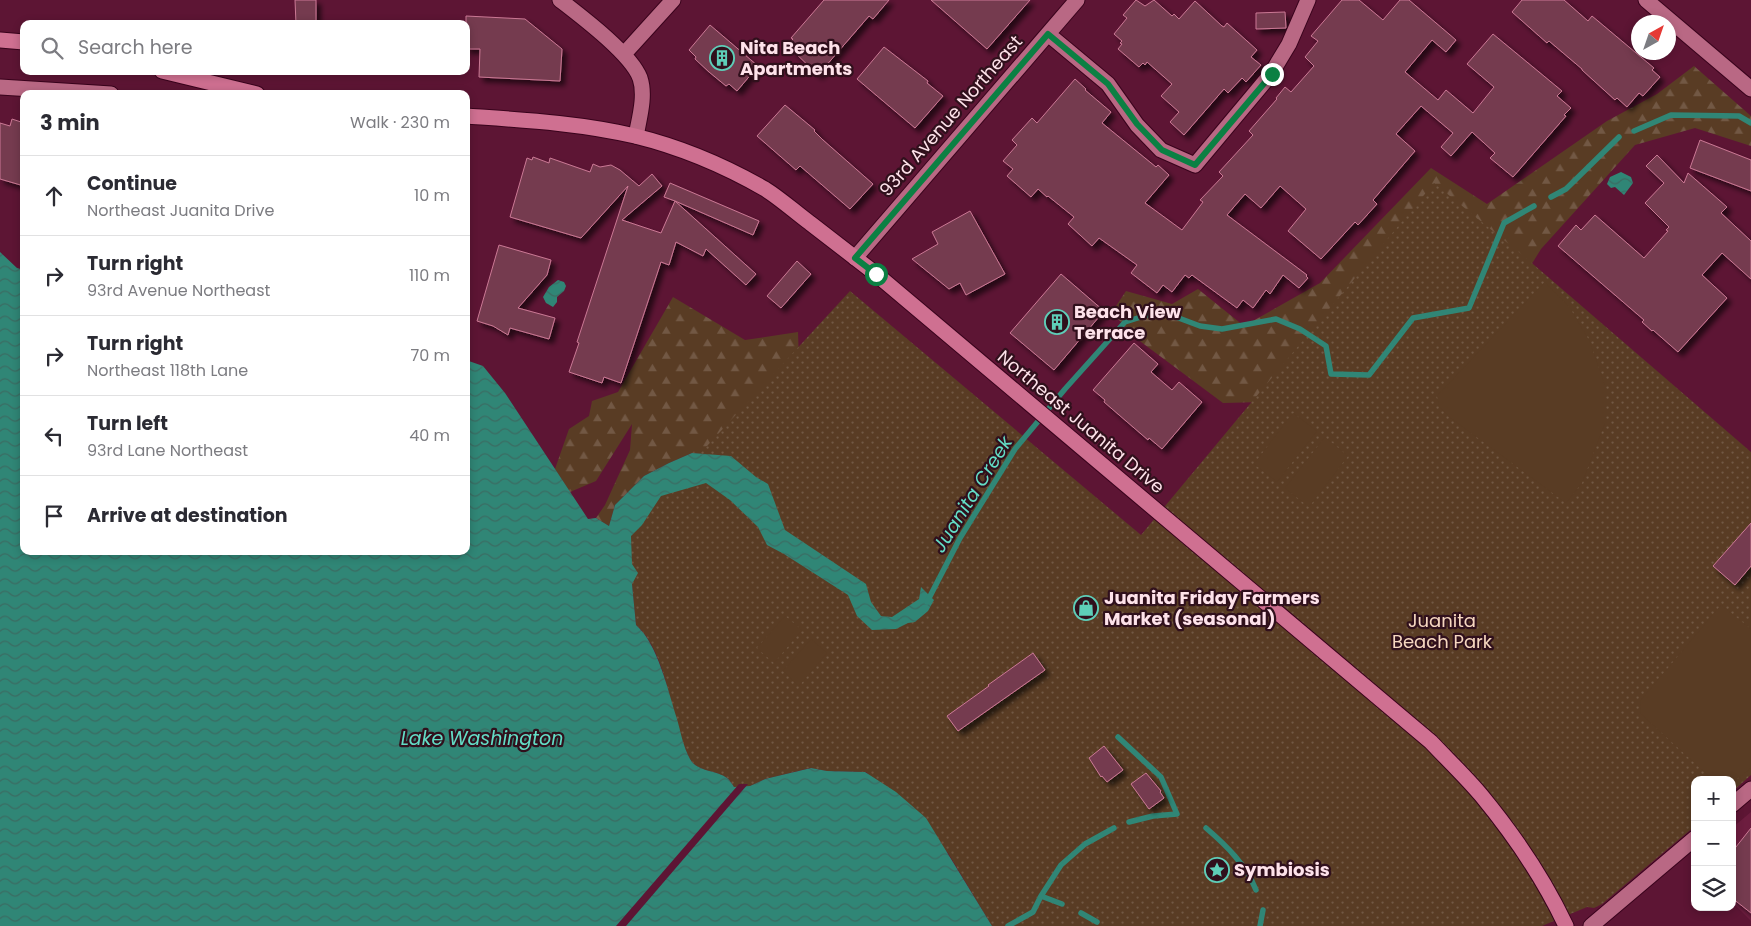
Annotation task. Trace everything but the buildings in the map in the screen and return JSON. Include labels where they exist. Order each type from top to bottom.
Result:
[{"type":"main road","points":[[0,40],[20,42]]},
{"type":"main road","points":[[179,75],[240,90]]},
{"type":"main road","name":"Northeast Juanita Drive","points":[[470,116],[584,127],[636,136],[677,148],[741,176],[782,202],[855,258],[1031,404],[1431,742],[1480,794],[1514,837],[1537,872],[1566,926]]},
{"type":"street","points":[[560,0],[624,54],[640,79],[641,110],[636,136]]},
{"type":"street","points":[[624,54],[673,0]]},
{"type":"street","name":"93rd Avenue Northeast","points":[[855,258],[1077,0]]},
{"type":"street","points":[[1048,34],[1108,84],[1137,124],[1162,150],[1195,165],[1272,74],[1308,0]]},
{"type":"street","points":[[1646,0],[1751,89]]},
{"type":"street","points":[[0,87],[48,90]]},
{"type":"street","points":[[1736,802],[1751,789]]},
{"type":"street","points":[[1591,926],[1691,841]]},
{"type":"shaded area","points":[[1751,812],[1751,921],[1736,906],[1736,825]]},
{"type":"green space","points":[[1694,66],[1751,116],[1751,146],[1695,128],[1635,145],[1541,249],[1491,330],[1386,399],[1223,403],[1133,336],[1112,312],[1126,291],[1172,304],[1198,289],[1244,326],[1320,283],[1431,168],[1487,204],[1607,121],[1657,94]]},
{"type":"green space","name":"Juanita Beach Park","points":[[1434,183],[1526,258],[1751,452],[1751,775],[1736,788],[1736,776],[1691,776],[1691,829],[1602,904],[1594,908],[1587,907],[1542,926],[992,926],[948,853],[866,772],[827,771],[810,768],[765,779],[750,786],[734,787],[723,775],[702,769],[693,763],[678,727],[668,689],[655,652],[647,637],[636,625],[632,584],[624,536],[850,291],[1141,535]]},
{"type":"green space","points":[[1545,282],[1570,308],[1589,340],[1605,385],[1605,423],[1582,483],[1566,503],[1448,416],[1439,406],[1437,396]]},
{"type":"green space","points":[[673,297],[745,340],[798,332],[799,362],[952,379],[1043,454],[642,525],[660,496],[681,489],[716,456],[692,453],[644,476],[615,505],[609,526],[596,518],[605,505],[630,450],[632,424],[596,481],[570,492],[555,469],[569,429],[589,416],[592,401],[618,392]]},
{"type":"green space","points":[[1293,413],[1317,431],[1277,482],[1254,464]]},
{"type":"green space","points":[[1325,437],[1348,456],[1309,507],[1285,488]]},
{"type":"green space","points":[[1721,605],[1751,629],[1751,768],[1736,780],[1736,776],[1709,776],[1640,713],[1641,700]]},
{"type":"green space","points":[[785,616],[802,630],[774,663],[757,648]]},
{"type":"green space","points":[[811,639],[827,653],[799,686],[783,671]]},
{"type":"water","points":[[1621,172],[1631,177],[1633,183],[1624,195],[1615,187],[1611,188],[1607,184],[1610,177]]},
{"type":"water","name":"Lake Washington","points":[[0,252],[20,269],[20,555],[470,555],[470,361],[483,366],[505,393],[588,519],[596,518],[609,526],[615,505],[644,476],[669,463],[692,453],[731,456],[756,477],[768,484],[785,530],[866,584],[871,602],[881,616],[892,617],[919,599],[921,587],[934,600],[928,611],[915,622],[896,629],[872,630],[857,616],[848,595],[767,545],[758,527],[730,500],[706,483],[661,496],[642,525],[631,536],[632,564],[638,573],[632,584],[636,625],[644,633],[656,656],[690,759],[702,769],[723,775],[734,787],[750,786],[765,779],[811,768],[827,771],[865,772],[896,792],[926,818],[992,926],[0,926]]},
{"type":"water","points":[[558,280],[564,282],[566,286],[564,291],[557,297],[557,302],[553,307],[546,303],[543,297],[549,287]]},
{"type":"pier","points":[[739,784],[748,784],[626,926],[616,926]]},
{"type":"waterway","name":"Juanita Creek","points":[[1634,131],[1671,115],[1739,116],[1751,123]]},
{"type":"waterway","name":"Juanita Creek","points":[[1551,197],[1566,189],[1619,137]]},
{"type":"waterway","name":"Juanita Creek","points":[[927,602],[960,538],[1015,449],[1125,322],[1160,311],[1200,326],[1222,329],[1276,319],[1300,329],[1326,346],[1331,374],[1369,375],[1413,318],[1469,308],[1504,223],[1534,206]]},
{"type":"waterway","points":[[1118,737],[1161,777],[1177,814],[1153,816],[1129,822]]},
{"type":"waterway","points":[[1008,926],[1033,912],[1061,865],[1085,844],[1114,828]]},
{"type":"waterway","points":[[1206,828],[1235,856],[1247,872],[1256,890]]},
{"type":"waterway","points":[[1041,896],[1062,904]]},
{"type":"waterway","points":[[1260,926],[1263,910]]},
{"type":"waterway","points":[[1081,913],[1097,922]]},
{"type":"place","name":"Nita Beach Apartments","points":[[722,58]]},
{"type":"place","name":"Beach View Terrace","points":[[1057,322]]},
{"type":"place","name":"Juanita Friday Farmers Market (seasonal)","points":[[1086,608]]},
{"type":"place","name":"Symbiosis","points":[[1217,870]]},
{"type":"route","points":[[876,274],[855,258],[1048,34],[1108,84],[1137,124],[1162,150],[1195,165],[1272,74]]}]
